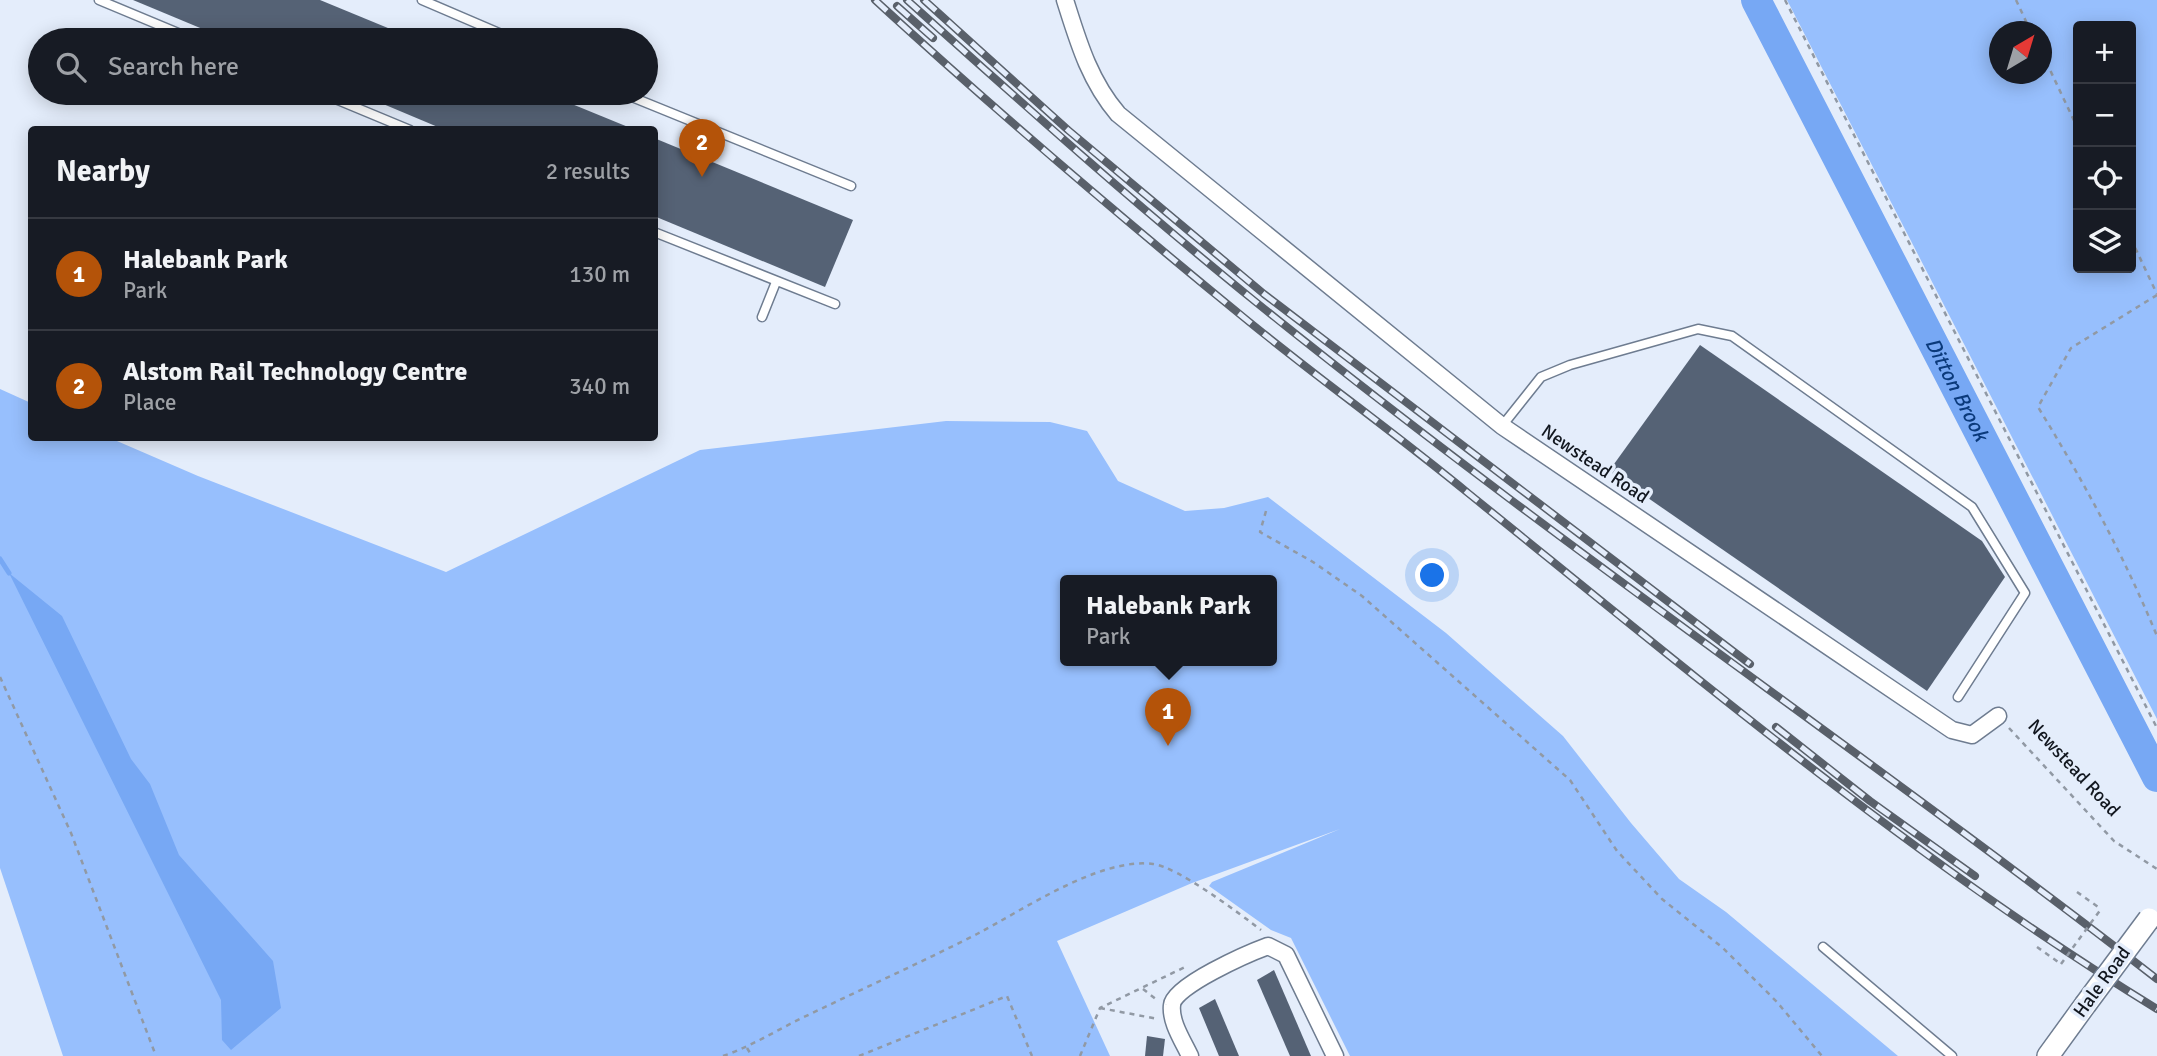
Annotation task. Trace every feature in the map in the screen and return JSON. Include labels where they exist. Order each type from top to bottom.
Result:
[{"type":"street","name":"Newstead Road","points":[[1065,0],[1086,65],[1099,89],[1118,114],[1502,426],[1952,730],[1972,734],[1998,716]]},
{"type":"street","name":"Hale Road","points":[[2048,1056],[2153,914]]},
{"type":"street","points":[[1190,1056],[1172,1017],[1172,1001],[1182,988],[1268,946],[1286,955],[1335,1056]]},
{"type":"lane","points":[[99,0],[166,28]]},
{"type":"lane","points":[[422,0],[487,28]]},
{"type":"lane","points":[[350,105],[400,126]]},
{"type":"lane","points":[[652,105],[851,186]]},
{"type":"lane","points":[[658,234],[835,304]]},
{"type":"lane","points":[[762,317],[776,282]]},
{"type":"lane","points":[[1502,426],[1541,377],[1570,365],[1698,328],[1732,336],[1972,507],[2025,593],[1958,697]]},
{"type":"lane","points":[[1823,947],[1952,1056]]},
{"type":"path","points":[[1785,0],[2157,728]]},
{"type":"path","points":[[2016,0],[2026,21]]},
{"type":"path","points":[[2052,74],[2073,118]]},
{"type":"path","points":[[2136,250],[2157,294],[2071,348],[2038,407],[2090,491],[2131,573],[2157,636]]},
{"type":"path","points":[[1266,511],[1260,532],[1313,562],[1362,596],[1570,780],[1618,851],[1662,899],[1723,948],[1777,1002],[1822,1056]]},
{"type":"path","points":[[0,677],[71,833],[156,1056]]},
{"type":"path","name":"Newstead Road","points":[[1998,716],[2095,823],[2119,845],[2157,869]]},
{"type":"path","points":[[723,1056],[747,1048],[778,1029],[946,949],[1087,877],[1122,865],[1153,864],[1174,871],[1262,932],[1253,934]]},
{"type":"path","points":[[2037,947],[2061,964],[2101,909],[2077,892]]},
{"type":"path","points":[[1080,1056],[1085,1037],[1100,1008],[1187,966]]},
{"type":"path","points":[[1143,989],[1160,1003]]},
{"type":"path","points":[[859,1056],[1007,996],[1032,1056]]},
{"type":"path","points":[[1100,1008],[1165,1020],[1172,1017]]},
{"type":"path","points":[[747,1048],[752,1056]]},
{"type":"shaded area","points":[[1787,0],[2157,0],[2157,719]]},
{"type":"shaded area","points":[[0,389],[28,402],[28,441],[117,441],[198,476],[446,572],[700,450],[946,421],[1050,422],[1087,431],[1118,481],[1185,511],[1224,508],[1268,497],[1446,633],[1563,736],[1679,879],[1726,912],[1898,1056],[1350,1056],[1291,938],[1271,930],[1209,886],[1212,882],[1340,829],[1192,883],[1057,941],[1110,1056],[63,1056],[0,868]]},
{"type":"shaded area","points":[[9,573],[62,616],[131,759],[150,784],[179,855],[273,961],[281,1008],[231,1050],[222,1040],[221,1000]]},
{"type":"building","points":[[133,0],[320,0],[388,28],[200,28]]},
{"type":"building","points":[[386,105],[574,105],[626,126],[435,126]]},
{"type":"building","points":[[658,140],[853,220],[825,287],[658,218]]},
{"type":"building","points":[[1700,345],[1982,541],[2005,577],[1927,691],[1609,471]]},
{"type":"building","points":[[1274,970],[1311,1056],[1290,1056],[1257,980]]},
{"type":"building","points":[[1215,999],[1239,1056],[1219,1056],[1199,1008]]},
{"type":"building","points":[[1147,1036],[1165,1039],[1163,1056],[1145,1056]]},
{"type":"waterway","name":"Ditton Brook","points":[[1756,0],[2157,777]]},
{"type":"waterway","points":[[0,559],[9,573]]},
{"type":"railway","points":[[875,0],[1010,121],[1195,278],[1440,470],[1719,696],[1977,890],[2157,1009]]},
{"type":"railway","points":[[907,0],[1168,229],[1367,390],[2157,979]]},
{"type":"railway","points":[[924,0],[1068,130],[1264,294],[1750,664]]},
{"type":"railway","points":[[897,6],[933,38]]},
{"type":"railway","points":[[1776,727],[1870,801],[1975,876]]},
{"type":"place","name":"Alstom Rail Technology Centre","points":[[702,177]]},
{"type":"place","name":"Halebank Park","points":[[1168,746]]}]
